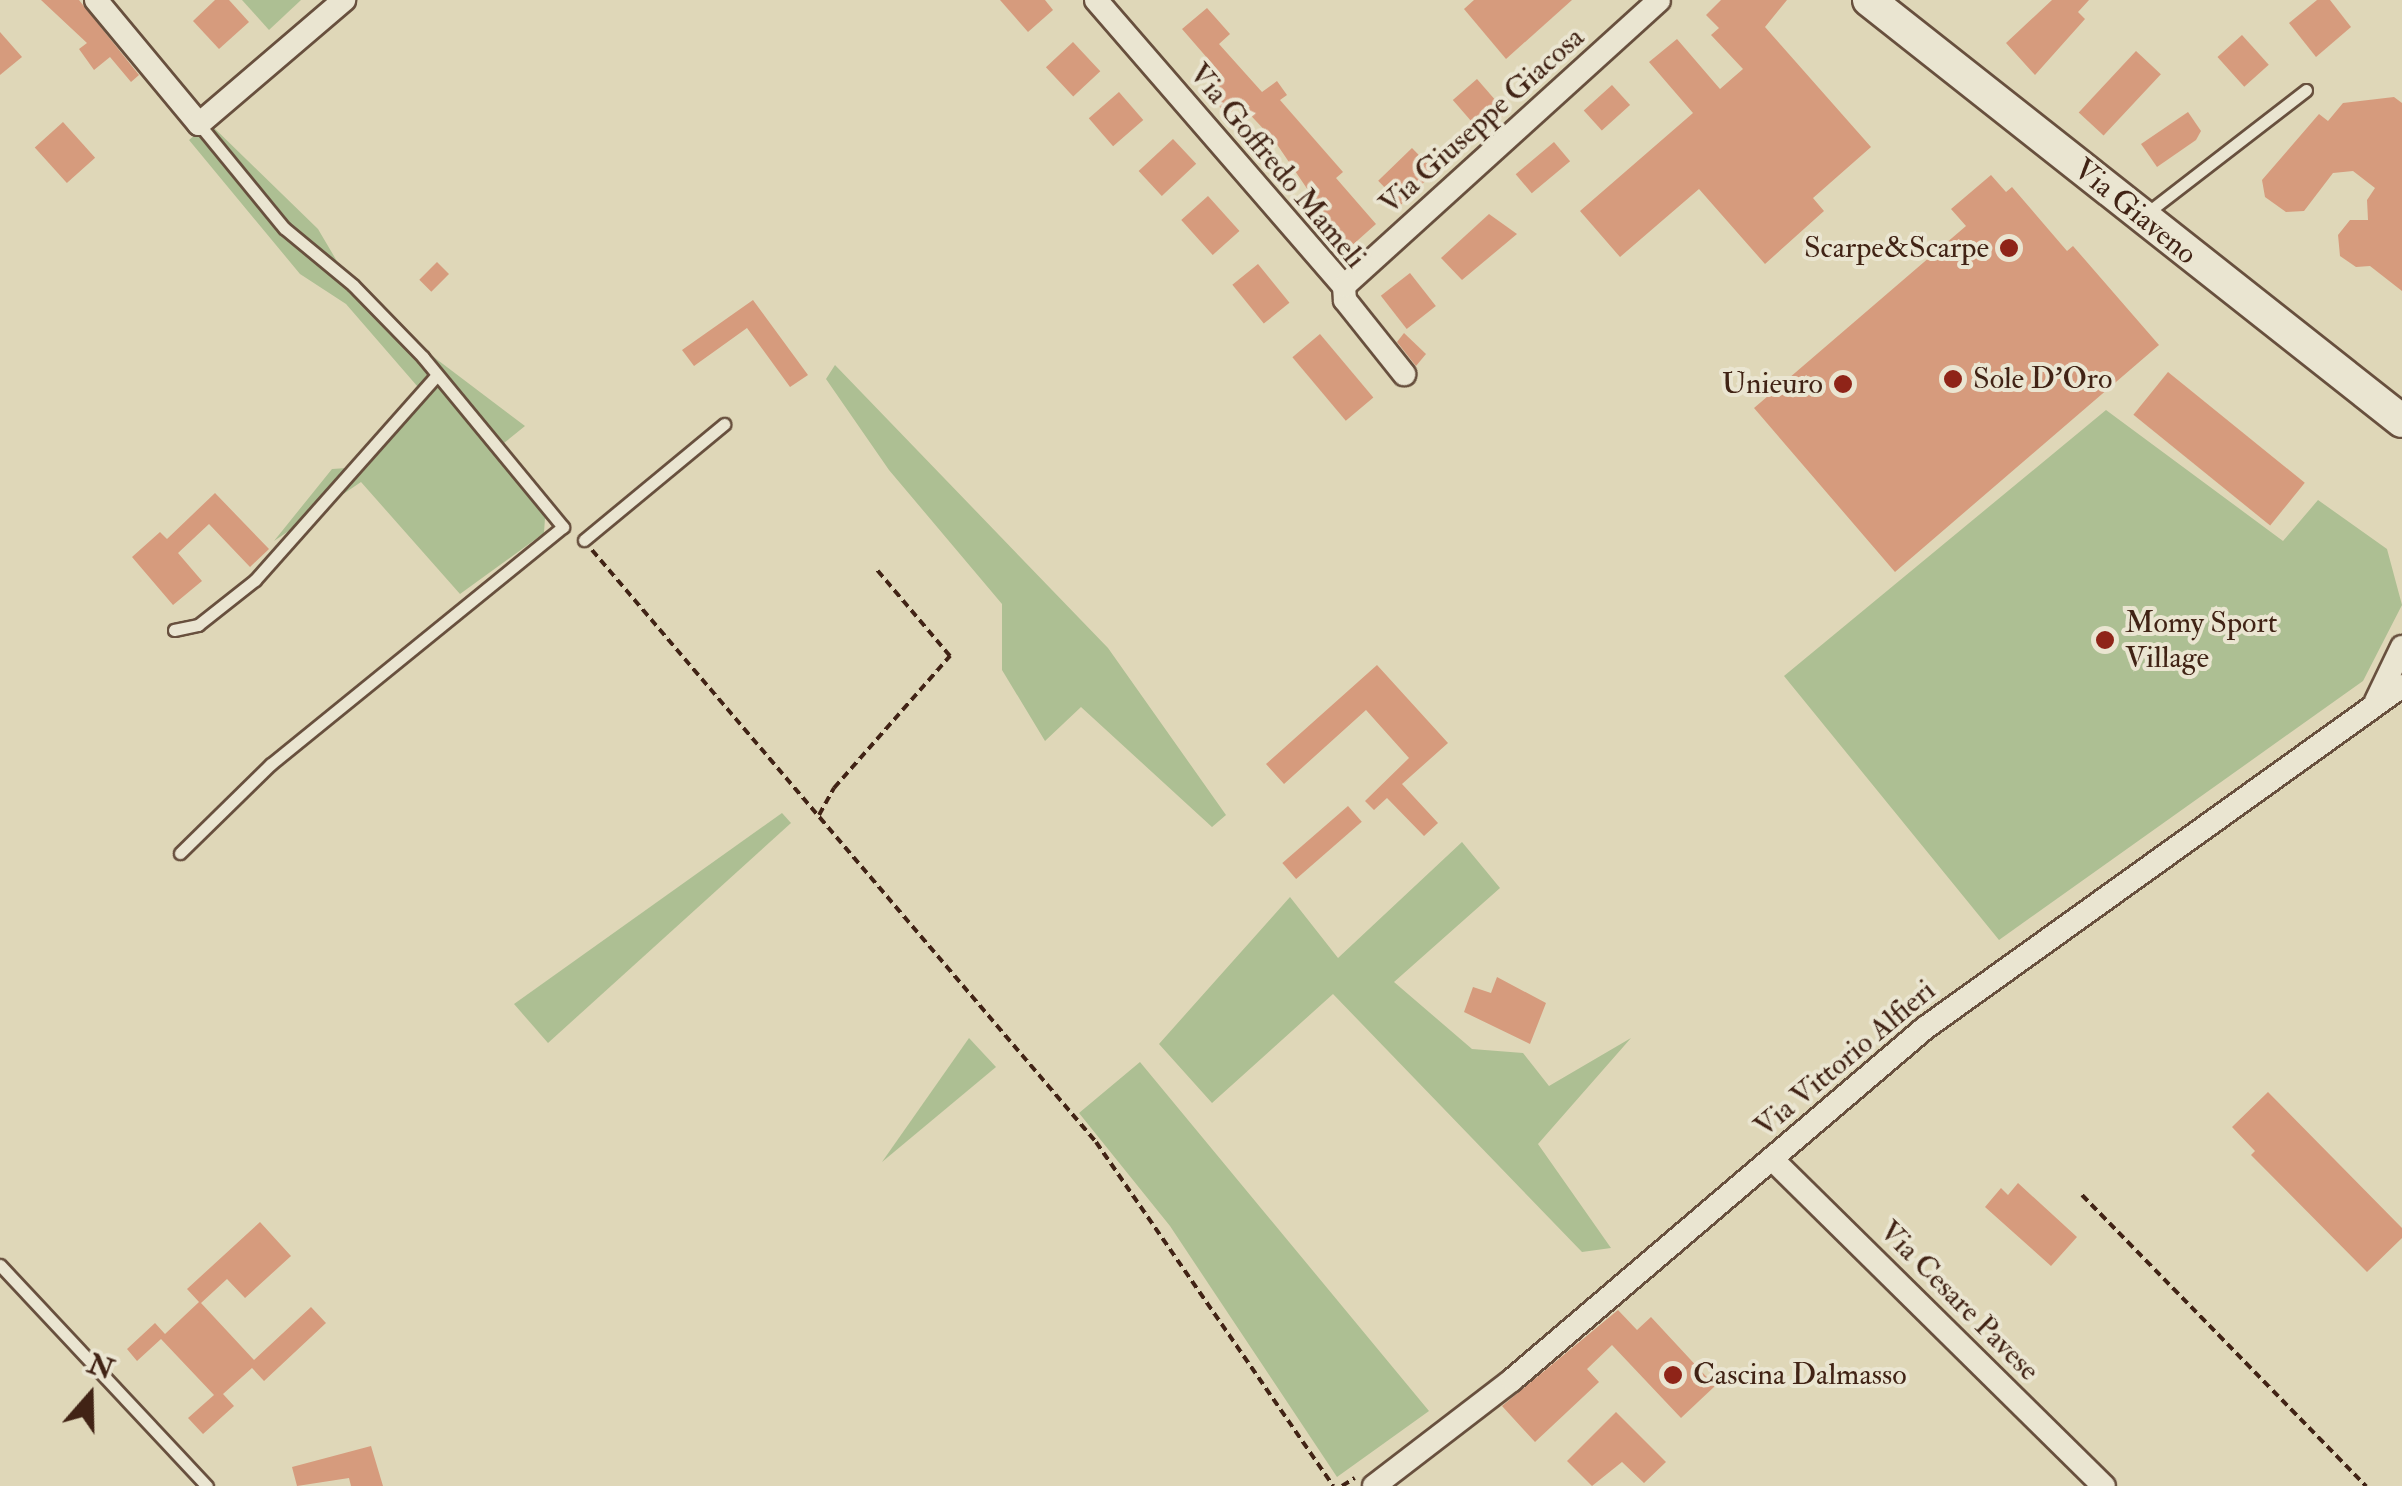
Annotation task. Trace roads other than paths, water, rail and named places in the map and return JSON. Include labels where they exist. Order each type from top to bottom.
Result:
[{"type":"main road","name":"Via Giaveno","points":[[1869,0],[2402,422]]},
{"type":"street","points":[[96,0],[199,124],[344,0]]},
{"type":"street","name":"Via Goffredo Mameli","points":[[1096,0],[1344,286],[1345,300],[1404,374]]},
{"type":"street","name":"Via Giuseppe Giacosa","points":[[1344,286],[1660,0]]},
{"type":"street","name":"Via Vittorio Alfieri","points":[[2374,704],[2402,647]]},
{"type":"street","name":"Via Vittorio Alfieri","points":[[1374,1486],[1471,1414],[1925,1028],[2402,686]]},
{"type":"street","name":"Via Cesare Pavese","points":[[1772,1158],[2104,1486]]},
{"type":"lane","points":[[2141,217],[2306,90]]},
{"type":"lane","points":[[180,853],[271,764],[563,528],[353,285],[284,228],[199,124]]},
{"type":"lane","points":[[174,630],[198,625],[255,580],[435,377]]},
{"type":"lane","points":[[584,540],[724,424]]},
{"type":"lane","points":[[0,1266],[208,1486]]},
{"type":"place","name":"Scarpe&Scarpe","points":[[2009,248]]},
{"type":"place","name":"Sole D'Oro","points":[[1953,379]]},
{"type":"place","name":"Unieuro","points":[[1843,384]]},
{"type":"place","name":"Momy Sport Village","points":[[2105,640]]},
{"type":"place","name":"Cascina Dalmasso","points":[[1673,1375]]}]
